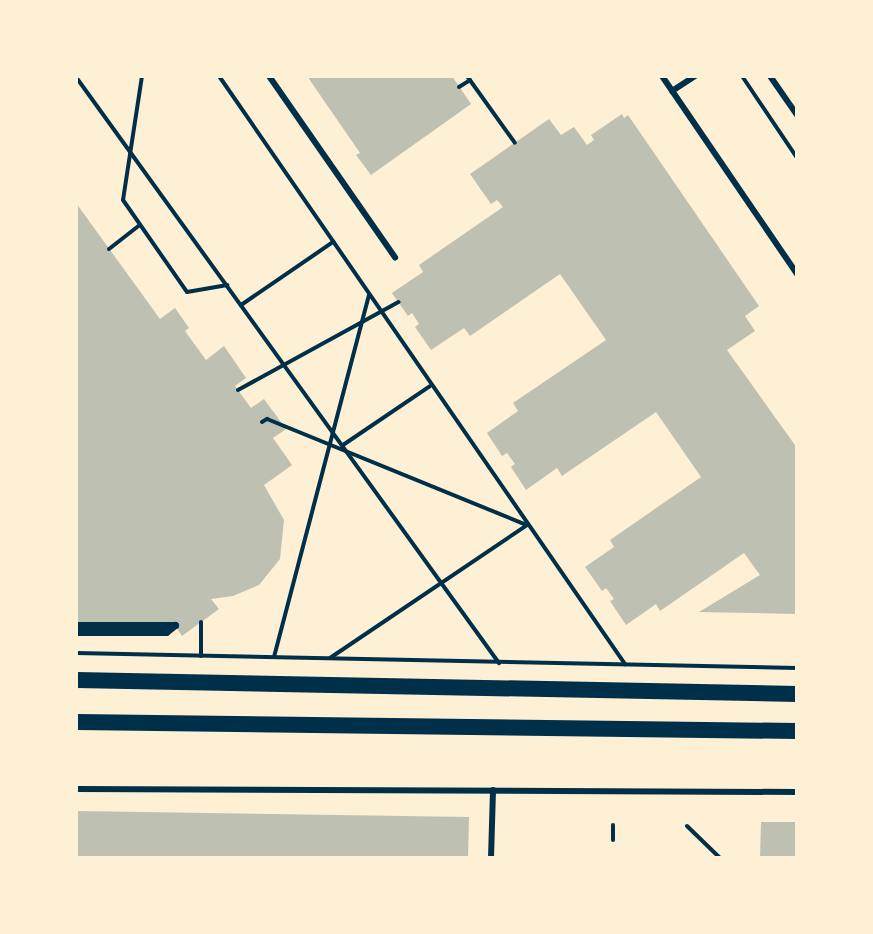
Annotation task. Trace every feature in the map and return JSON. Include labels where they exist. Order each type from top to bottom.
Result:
[{"type":"main road","points":[[76,680],[797,694]]},
{"type":"main road","points":[[76,722],[797,731]]},
{"type":"street","points":[[76,625],[175,625],[166,632],[76,632]]},
{"type":"lane","points":[[269,76],[395,257]]},
{"type":"lane","points":[[662,76],[797,274]]},
{"type":"lane","points":[[672,91],[695,76]]},
{"type":"lane","points":[[770,76],[797,115]]},
{"type":"lane","points":[[76,789],[797,792]]},
{"type":"lane","points":[[491,858],[493,790]]},
{"type":"path","points":[[142,76],[123,200],[187,292],[227,285]]},
{"type":"path","points":[[219,76],[625,664]]},
{"type":"path","points":[[742,76],[797,158]]},
{"type":"path","points":[[76,77],[499,663]]},
{"type":"path","points":[[459,87],[468,78],[515,143]]},
{"type":"path","points":[[109,249],[140,225]]},
{"type":"path","points":[[241,305],[333,242]]},
{"type":"path","points":[[274,657],[369,294]]},
{"type":"path","points":[[238,390],[399,302]]},
{"type":"path","points":[[343,445],[431,385]]},
{"type":"path","points":[[262,422],[267,419],[527,525]]},
{"type":"path","points":[[330,658],[527,525]]},
{"type":"path","points":[[201,622],[201,656]]},
{"type":"path","points":[[76,653],[797,668]]},
{"type":"path","points":[[613,825],[613,840]]},
{"type":"path","points":[[687,826],[720,858]]},
{"type":"building","points":[[307,76],[452,76],[471,104],[371,175],[356,155],[360,153]]},
{"type":"building","points":[[622,114],[624,118],[628,115],[759,306],[745,316],[755,331],[727,350],[797,448],[797,614],[699,612],[760,575],[744,553],[660,611],[656,604],[626,625],[610,601],[614,599],[606,588],[602,591],[585,567],[614,547],[610,540],[701,477],[656,412],[562,476],[557,468],[526,490],[511,467],[515,464],[507,453],[502,456],[487,433],[518,411],[513,403],[606,340],[560,274],[470,336],[464,328],[431,350],[415,327],[419,324],[412,313],[408,316],[392,293],[423,272],[419,265],[503,207],[497,200],[491,204],[470,174],[549,119],[561,135],[574,127],[587,145],[594,140],[591,135]]},
{"type":"building","points":[[76,203],[160,319],[175,308],[189,328],[185,331],[206,360],[224,346],[246,378],[235,386],[251,408],[264,399],[286,429],[273,438],[292,465],[264,485],[284,520],[280,559],[259,585],[233,596],[211,599],[219,609],[182,636],[175,625],[76,632]]},
{"type":"building","points":[[76,811],[469,817],[468,858],[76,858]]},
{"type":"building","points":[[761,822],[797,822],[797,858],[760,858]]}]
